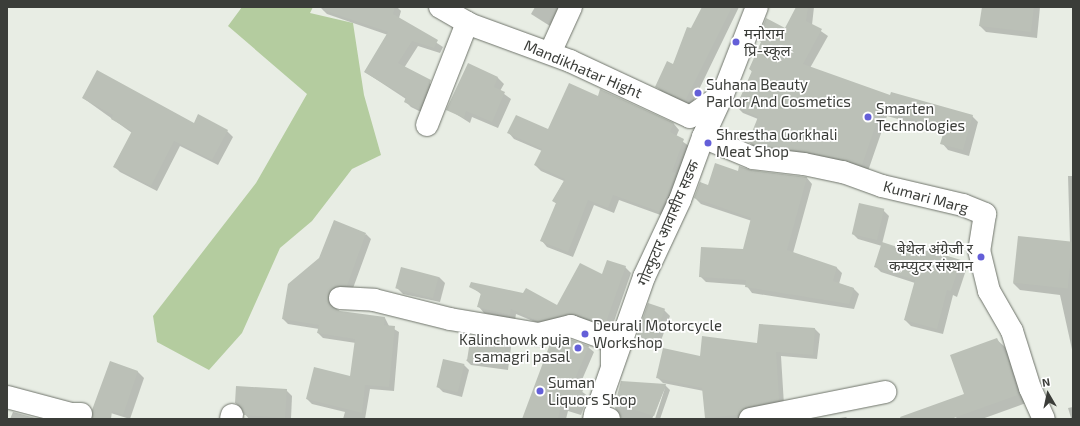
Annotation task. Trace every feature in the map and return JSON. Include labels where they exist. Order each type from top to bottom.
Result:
[{"type":"street","name":"Mandikhatar Hight","points":[[440,7],[467,23],[550,53],[690,117],[723,94]]},
{"type":"street","points":[[550,53],[571,7]]},
{"type":"street","name":"गोल्फुटार आवासीय सडक","points":[[600,417],[612,365],[644,277],[680,200],[703,137],[723,94],[757,7]]},
{"type":"street","points":[[427,125],[467,23]]},
{"type":"street","name":"Kumari Marg","points":[[703,137],[753,158],[804,164],[843,172],[882,186],[962,205],[985,214],[978,250],[989,291],[1012,331],[1030,388],[1044,419]]},
{"type":"street","points":[[340,298],[374,300],[450,319],[540,334],[567,325],[612,341],[612,365]]},
{"type":"street","points":[[750,419],[884,392]]},
{"type":"street","points":[[7,397],[70,414],[81,414]]},
{"type":"green space","points":[[242,7],[313,7],[310,13],[353,23],[364,95],[381,155],[352,169],[312,221],[280,248],[242,333],[209,370],[157,342],[153,316],[256,183],[307,94],[228,26]]},
{"type":"building","points":[[324,7],[395,7],[393,14],[438,40],[434,48],[412,41],[398,63],[431,80],[420,110],[404,102],[406,97],[364,72],[388,32],[323,10]]},
{"type":"building","points":[[702,7],[732,7],[685,101],[655,87],[667,61],[673,64],[687,27],[691,28]]},
{"type":"building","points":[[796,7],[808,7],[806,21],[822,29],[803,64],[890,95],[891,92],[973,115],[963,150],[940,144],[945,128],[881,110],[862,165],[807,152],[756,146],[748,142],[758,117],[736,107],[752,71],[749,69],[761,42],[758,40],[766,18],[785,28]]},
{"type":"building","points":[[982,7],[1034,7],[1031,32],[979,26]]},
{"type":"building","points":[[468,63],[498,77],[494,87],[505,92],[492,122],[466,111],[464,118],[446,110]]},
{"type":"building","points":[[97,70],[194,123],[198,114],[228,130],[212,160],[174,141],[151,186],[113,167],[132,131],[111,119],[113,115],[82,98]]},
{"type":"building","points":[[569,83],[598,96],[600,89],[674,123],[670,132],[684,139],[672,172],[676,173],[660,212],[613,195],[608,208],[588,200],[568,252],[540,241],[556,203],[552,201],[565,179],[534,165],[542,149],[507,133],[516,115],[548,129]]},
{"type":"building","points":[[715,163],[738,171],[739,166],[751,170],[807,177],[787,250],[837,267],[833,281],[854,288],[849,304],[745,287],[746,280],[699,277],[701,247],[743,249],[751,218],[694,198],[700,182],[708,185]]},
{"type":"building","points":[[859,203],[884,209],[877,240],[852,234]]},
{"type":"building","points":[[334,220],[366,233],[347,286],[335,287],[330,291],[329,304],[340,311],[385,317],[384,325],[395,326],[389,387],[365,385],[362,413],[306,399],[314,367],[350,376],[355,339],[317,333],[319,325],[282,319],[288,284],[319,258]]},
{"type":"building","points":[[1018,236],[1073,242],[1068,288],[1013,283]]},
{"type":"building","points":[[882,242],[919,254],[921,248],[961,260],[951,291],[947,290],[937,329],[904,320],[915,280],[874,267]]},
{"type":"building","points":[[607,260],[626,266],[605,325],[575,314],[538,321],[511,309],[510,315],[477,307],[481,293],[469,287],[471,282],[523,293],[526,288],[557,305],[580,263],[602,274]]},
{"type":"building","points":[[401,267],[439,277],[433,298],[395,288]]},
{"type":"building","points":[[648,303],[665,309],[654,341],[637,335]]},
{"type":"building","points":[[759,324],[815,328],[813,355],[776,352],[779,400],[748,407],[738,415],[705,418],[702,388],[656,378],[663,348],[700,356],[702,336],[757,343]]},
{"type":"building","points":[[471,335],[507,341],[502,366],[467,361]]},
{"type":"building","points":[[997,338],[1009,362],[1018,395],[951,419],[901,419],[900,417],[964,394],[950,355]]},
{"type":"building","points":[[570,339],[589,346],[572,386],[583,390],[576,410],[561,405],[558,419],[522,419],[550,344]]},
{"type":"building","points":[[443,359],[464,364],[458,392],[436,387]]},
{"type":"building","points":[[110,361],[138,371],[123,415],[112,411],[111,419],[92,419],[92,410]]},
{"type":"building","points":[[621,381],[666,384],[654,416],[615,404]]},
{"type":"building","points":[[236,386],[287,389],[285,418],[244,415],[241,406],[235,403]]},
{"type":"place","name":"मनोराम प्रि-स्कूल","points":[[736,42]]},
{"type":"place","name":"Suhana Beauty Parlor And Cosmetics","points":[[698,93]]},
{"type":"place","name":"Smarten Technologies","points":[[868,117]]},
{"type":"place","name":"Shrestha Gorkhali Meat Shop","points":[[708,143]]},
{"type":"place","name":"बेथेल अंग्रेजी र कम्प्युटर संस्थान","points":[[981,257]]},
{"type":"place","name":"Deurali Motorcycle Workshop","points":[[585,334]]},
{"type":"place","name":"Kalinchowk puja samagri pasal","points":[[578,348]]},
{"type":"place","name":"Suman Liquors Shop","points":[[540,391]]}]
